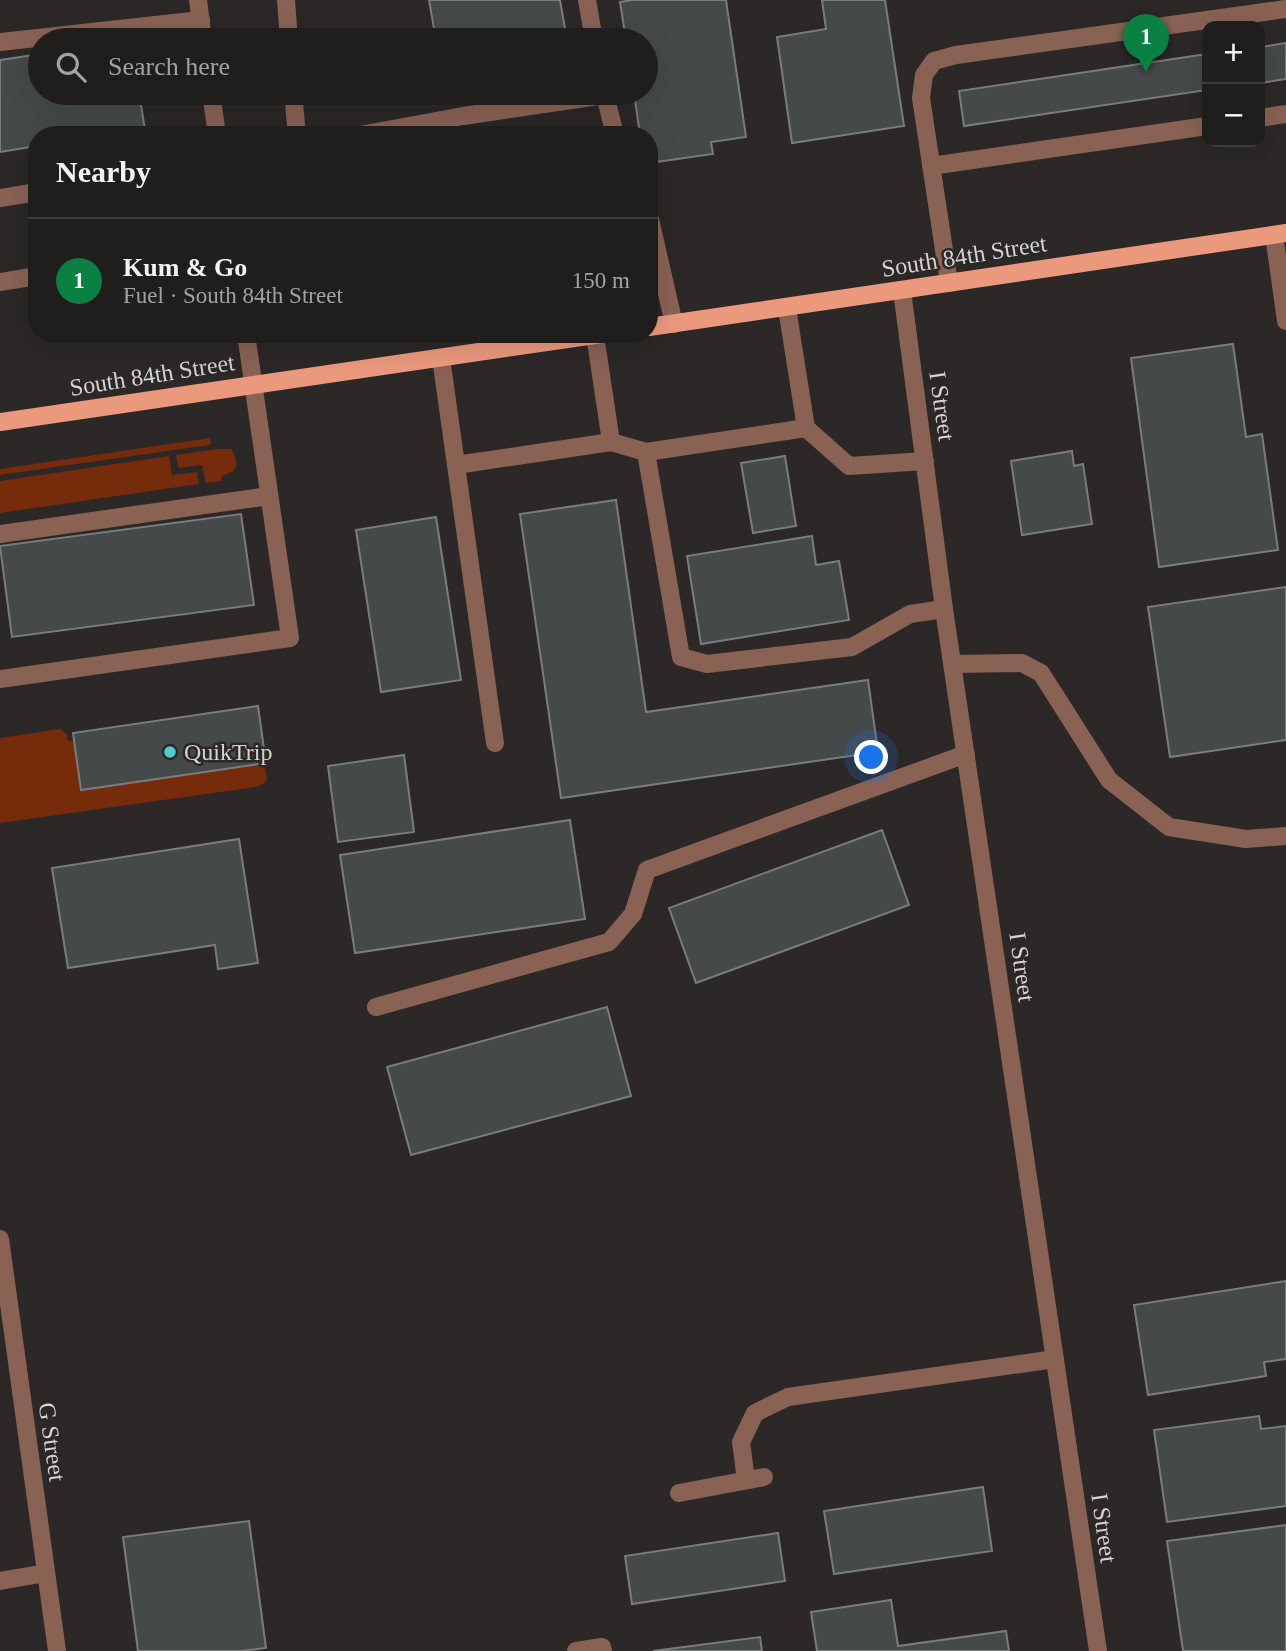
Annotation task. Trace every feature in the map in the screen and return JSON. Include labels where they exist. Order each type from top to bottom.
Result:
[{"type":"main road","name":"South 84th Street","points":[[658,326],[1280,234]]},
{"type":"main road","name":"South 84th Street","points":[[0,422],[543,343]]},
{"type":"street","points":[[198,0],[202,28]]},
{"type":"street","points":[[286,0],[288,28]]},
{"type":"street","points":[[587,0],[592,28]]},
{"type":"street","points":[[949,283],[921,98],[923,75],[934,61],[957,55],[1286,9]]},
{"type":"street","points":[[128,28],[201,20]]},
{"type":"street","points":[[0,42],[28,39]]},
{"type":"street","points":[[213,105],[216,126]]},
{"type":"street","points":[[294,105],[296,126]]},
{"type":"street","points":[[409,126],[534,105]]},
{"type":"street","points":[[608,105],[613,126]]},
{"type":"street","points":[[1265,117],[1286,114]]},
{"type":"street","points":[[931,166],[1202,127]]},
{"type":"street","points":[[0,198],[28,193]]},
{"type":"street","points":[[1280,234],[1286,321]]},
{"type":"street","points":[[658,254],[674,324]]},
{"type":"street","points":[[0,282],[28,277]]},
{"type":"street","name":"I Street","points":[[902,290],[944,609],[1098,1651]]},
{"type":"street","points":[[787,307],[806,428],[849,466],[925,461]]},
{"type":"street","points":[[0,679],[290,638],[247,343]]},
{"type":"street","points":[[599,343],[611,442]]},
{"type":"street","points":[[441,358],[495,743]]},
{"type":"street","points":[[456,465],[611,442],[646,452],[806,428]]},
{"type":"street","points":[[646,452],[681,657],[707,664],[852,647],[910,614],[944,609]]},
{"type":"street","points":[[0,534],[269,496]]},
{"type":"street","points":[[953,664],[1022,663],[1041,673],[1109,780],[1168,827],[1246,839],[1286,836]]},
{"type":"street","points":[[376,1007],[609,942],[633,914],[647,870],[966,754]]},
{"type":"street","name":"G Street","points":[[0,1239],[57,1651]]},
{"type":"street","points":[[679,1493],[755,1479],[741,1442],[755,1413],[788,1397],[1055,1359]]},
{"type":"street","points":[[0,1581],[46,1573]]},
{"type":"street","points":[[576,1651],[602,1647],[603,1651]]},
{"type":"shaded area","points":[[210,438],[209,445],[0,475],[0,469]]},
{"type":"shaded area","points":[[231,449],[236,459],[234,471],[222,476],[222,481],[206,483],[202,465],[178,468],[176,455]]},
{"type":"shaded area","points":[[169,456],[172,475],[197,472],[199,484],[0,513],[0,481]]},
{"type":"shaded area","points":[[60,729],[67,735],[68,741],[74,740],[81,790],[264,764],[267,778],[265,783],[256,787],[0,823],[0,738]]},
{"type":"building","points":[[429,0],[560,0],[565,28],[434,28]]},
{"type":"building","points":[[726,0],[746,137],[711,142],[713,154],[658,162],[658,126],[639,126],[636,105],[658,105],[658,28],[624,28],[620,2]]},
{"type":"building","points":[[822,0],[885,0],[904,126],[792,143],[777,37],[826,29]]},
{"type":"building","points":[[1286,43],[1286,79],[1265,82],[1265,46]]},
{"type":"building","points":[[1202,55],[1202,91],[964,126],[959,91]]},
{"type":"building","points":[[28,56],[28,105],[141,105],[144,126],[28,126],[28,147],[0,152],[0,60]]},
{"type":"building","points":[[1233,344],[1246,437],[1262,434],[1278,550],[1159,567],[1131,358]]},
{"type":"building","points":[[1072,451],[1074,466],[1083,464],[1092,524],[1022,535],[1011,461]]},
{"type":"building","points":[[785,456],[796,526],[753,533],[741,463]]},
{"type":"building","points":[[616,500],[646,712],[868,680],[878,752],[561,798],[520,514]]},
{"type":"building","points":[[241,514],[254,605],[12,637],[0,546]]},
{"type":"building","points":[[436,517],[461,680],[381,692],[356,530]]},
{"type":"building","points":[[812,536],[816,565],[839,561],[849,620],[701,644],[687,556]]},
{"type":"building","points":[[1286,587],[1286,740],[1170,757],[1148,607]]},
{"type":"building","name":"QuikTrip","points":[[258,706],[266,763],[81,790],[73,733]]},
{"type":"building","points":[[404,755],[414,832],[338,842],[328,766]]},
{"type":"building","points":[[570,820],[585,919],[355,953],[340,855]]},
{"type":"building","points":[[882,830],[909,905],[696,983],[669,908]]},
{"type":"building","points":[[239,839],[258,963],[218,969],[215,945],[68,968],[52,868]]},
{"type":"building","points":[[607,1007],[631,1096],[411,1155],[387,1067]]},
{"type":"building","points":[[1286,1281],[1286,1359],[1264,1362],[1266,1376],[1148,1395],[1134,1305]]},
{"type":"building","points":[[1259,1416],[1261,1429],[1286,1426],[1286,1506],[1167,1522],[1154,1430]]},
{"type":"building","points":[[983,1487],[992,1551],[834,1574],[824,1511]]},
{"type":"building","points":[[249,1521],[266,1648],[241,1651],[138,1651],[123,1537]]},
{"type":"building","points":[[1286,1525],[1286,1651],[1183,1651],[1167,1541]]},
{"type":"building","points":[[778,1533],[785,1581],[632,1604],[625,1556]]},
{"type":"building","points":[[891,1600],[898,1646],[1006,1631],[1009,1651],[817,1651],[811,1612]]},
{"type":"building","points":[[760,1637],[762,1651],[653,1651]]},
{"type":"place","name":"Kum & Go","points":[[1146,72]]},
{"type":"place","name":"QuikTrip","points":[[170,752]]}]
